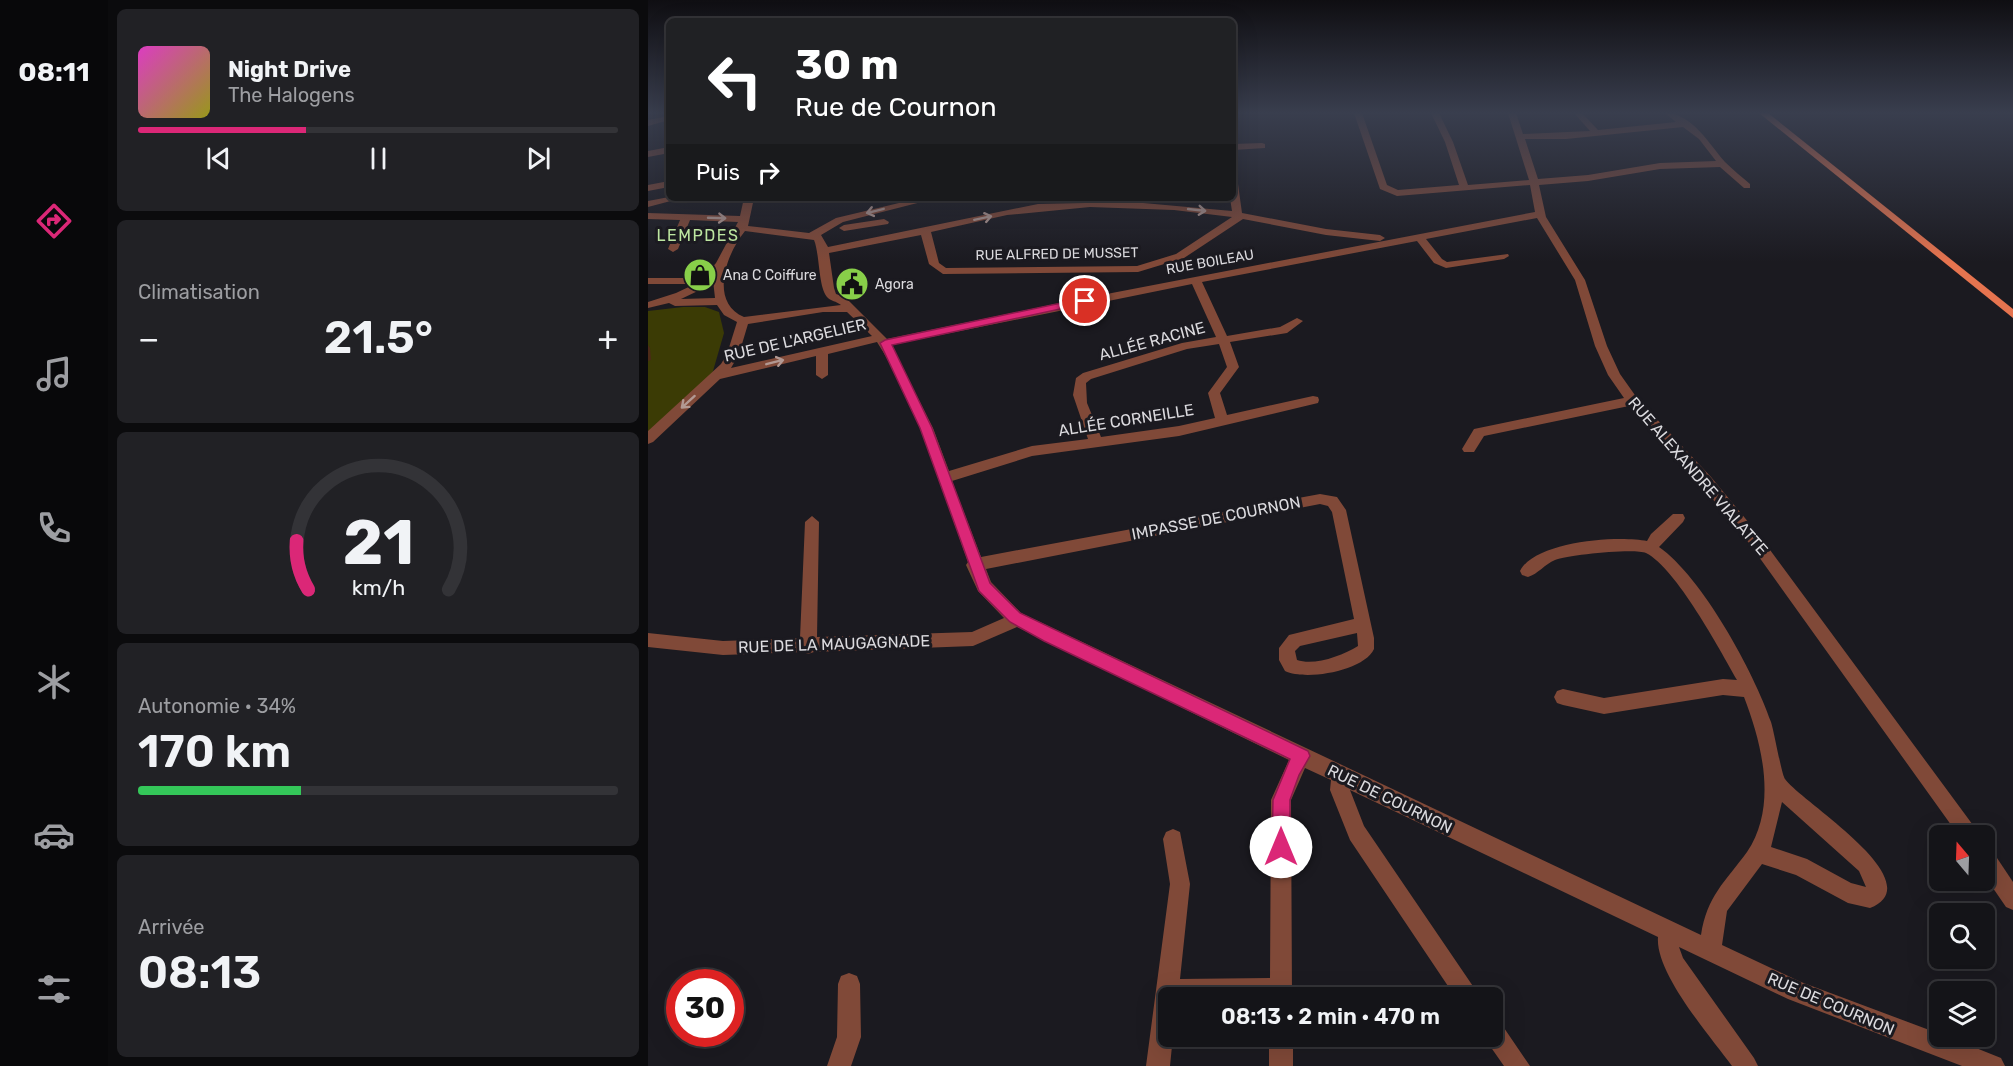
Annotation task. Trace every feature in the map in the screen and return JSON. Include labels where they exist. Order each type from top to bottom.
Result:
[{"type":"main road","points":[[1825,163],[2013,315]]},
{"type":"street","points":[[1375,163],[1383,187],[1403,194],[1588,178],[1660,166],[1722,164],[1747,186]]},
{"type":"street","points":[[1456,163],[1465,189]]},
{"type":"street","name":"RUE ALEXANDRE VIALATTE","points":[[1528,163],[1541,214],[1580,280],[1606,361],[1632,401],[1706,481],[1754,539],[1963,825]]},
{"type":"street","points":[[648,188],[666,185]]},
{"type":"street","points":[[648,204],[666,200]]},
{"type":"street","points":[[1236,200],[1239,216]]},
{"type":"street","points":[[649,305],[679,297],[706,280],[720,266],[743,223],[748,201]]},
{"type":"street","points":[[817,232],[840,220],[919,201]]},
{"type":"street","points":[[824,251],[1026,209],[1066,205],[1156,206],[1239,216],[1359,243]]},
{"type":"street","name":"RUE BOILEAU","points":[[882,340],[1335,253],[1359,243],[1419,237],[1541,214]]},
{"type":"street","points":[[648,216],[743,223],[768,233],[817,232],[884,222]]},
{"type":"street","name":"RUE ALFRED DE MUSSET","points":[[926,230],[934,264],[944,271],[1129,270],[1180,256],[1239,216]]},
{"type":"street","points":[[673,249],[686,218]]},
{"type":"street","points":[[817,232],[824,251],[825,273],[832,296],[823,309]]},
{"type":"street","points":[[1322,233],[1331,241],[1335,253]]},
{"type":"street","points":[[1419,237],[1438,261],[1446,265],[1504,256]]},
{"type":"street","points":[[720,266],[718,295],[733,318],[743,321],[823,309],[850,308]]},
{"type":"street","points":[[648,281],[706,280]]},
{"type":"street","points":[[1197,280],[1233,367],[1214,393],[1222,420]]},
{"type":"street","name":"RUE DE COURNON","points":[[832,296],[850,308],[882,340],[926,428],[974,565],[984,586],[1015,618],[1340,776],[1796,991],[1993,1066]]},
{"type":"street","points":[[649,305],[706,300],[722,302]]},
{"type":"street","points":[[648,439],[718,375],[733,354],[743,321]]},
{"type":"street","name":"ALLÉE RACINE","points":[[1096,442],[1078,390],[1080,381],[1095,373],[1174,349],[1283,330],[1297,321]]},
{"type":"street","name":"RUE DE L'ARGELIER","points":[[718,375],[882,340]]},
{"type":"street","points":[[822,352],[822,375]]},
{"type":"street","name":"ALLÉE CORNEILLE","points":[[945,478],[1032,451],[1179,431],[1313,400]]},
{"type":"street","points":[[1469,449],[1479,432],[1632,401]]},
{"type":"street","name":"IMPASSE DE COURNON","points":[[974,565],[1320,499],[1332,501],[1338,510],[1363,624],[1366,650],[1358,658],[1301,671],[1292,667],[1287,659],[1287,648],[1294,640],[1363,624]]},
{"type":"street","points":[[1651,548],[1656,538],[1677,518]]},
{"type":"street","points":[[808,647],[812,522]]},
{"type":"street","points":[[1528,571],[1550,555],[1633,544],[1651,548],[1663,556],[1689,589],[1737,664],[1750,689],[1764,729],[1774,782],[1767,830],[1758,853],[1718,906],[1710,949]]},
{"type":"street","name":"RUE DE LA MAUGAGNADE","points":[[650,644],[723,648],[808,647],[973,639],[1007,626],[1015,618]]},
{"type":"street","points":[[1563,697],[1604,706],[1723,687],[1750,689]]},
{"type":"street","points":[[1281,987],[1281,800],[1293,770],[1302,756]]},
{"type":"street","points":[[1340,776],[1340,790],[1357,833],[1462,987]]},
{"type":"street","points":[[1758,853],[1800,866],[1856,896],[1869,898],[1877,893],[1877,883],[1866,864],[1774,782]]},
{"type":"street","points":[[1166,987],[1180,884],[1173,839]]},
{"type":"street","points":[[1995,873],[2013,900]]},
{"type":"street","points":[[1669,932],[1668,948],[1674,965],[1746,1066]]},
{"type":"street","points":[[839,1066],[849,1037],[849,984]]},
{"type":"street","points":[[1503,1045],[1518,1066]]},
{"type":"street","points":[[1158,1066],[1160,1047]]},
{"type":"street","points":[[1281,1047],[1281,1066]]},
{"type":"shaded area","points":[[705,307],[719,312],[724,333],[711,378],[648,432],[648,311]]},
{"type":"place","name":"Ana C Coiffure","points":[[700,275]]},
{"type":"place","name":"Agora","points":[[852,284]]},
{"type":"district","name":"LEMPDES","points":[[698,235]]},
{"type":"route","points":[[1085,301],[885,343],[926,428],[974,565],[984,586],[1015,618],[1302,756],[1285,786],[1281,800],[1281,847]]}]
